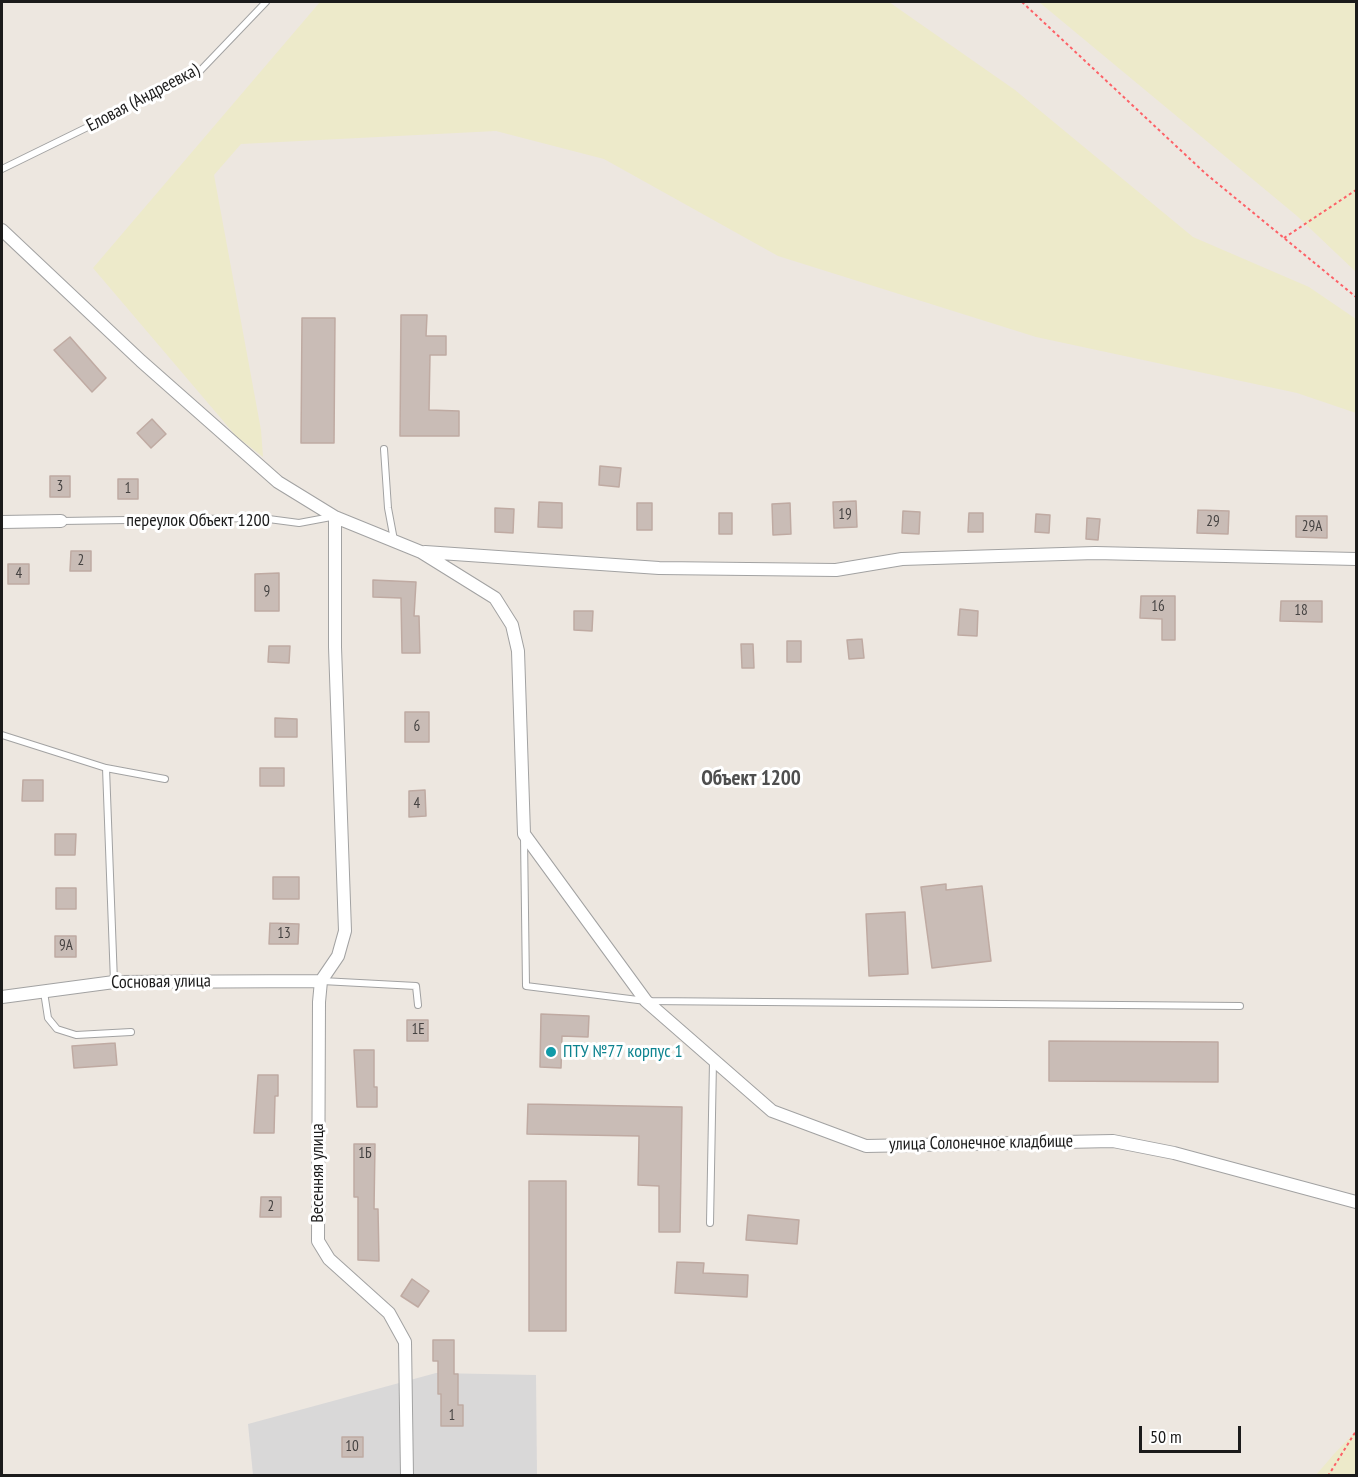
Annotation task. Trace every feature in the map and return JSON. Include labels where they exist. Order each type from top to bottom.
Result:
[{"type":"street","points":[[2,230],[141,361],[278,482],[335,517],[421,552],[495,598],[512,625],[518,651],[524,834]]},
{"type":"street","points":[[321,981],[338,956],[345,930],[336,646],[335,517]]},
{"type":"street","points":[[2,522],[60,521]]},
{"type":"street","points":[[421,552],[659,568],[824,570],[902,559],[1095,553],[1356,559]]},
{"type":"street","name":"улица Солонечное кладбище","points":[[524,834],[646,1001],[772,1111],[866,1146],[1113,1141],[1174,1153],[1356,1202]]},
{"type":"street","name":"Сосновая улица","points":[[2,997],[114,982],[321,981]]},
{"type":"street","name":"Весенняя улица","points":[[321,981],[318,1241],[329,1259],[389,1313],[405,1342],[407,1476]]},
{"type":"lane","name":"Еловая (Андреевка)","points":[[2,169],[198,73],[266,2]]},
{"type":"lane","points":[[384,449],[388,508],[394,541]]},
{"type":"lane","name":"переулок Объект 1200","points":[[60,521],[261,518],[299,523],[335,517]]},
{"type":"lane","points":[[2,735],[106,768],[165,779]]},
{"type":"lane","points":[[106,768],[114,982]]},
{"type":"lane","points":[[524,834],[526,986],[646,1001],[1240,1006]]},
{"type":"lane","points":[[321,981],[416,986],[418,1005]]},
{"type":"lane","points":[[44,991],[48,1018],[57,1029],[76,1035],[131,1032]]},
{"type":"lane","points":[[710,1223],[712,1061]]},
{"type":"path","points":[[1022,2],[1206,174],[1356,297]]},
{"type":"path","points":[[1284,238],[1356,190]]},
{"type":"path","points":[[1328,1476],[1356,1431]]},
{"type":"shaded area","points":[[320,2],[889,2],[1015,90],[1193,237],[1309,287],[1356,319],[1356,413],[1297,393],[1036,337],[778,256],[604,159],[496,131],[241,144],[214,175],[261,430],[263,457],[236,436],[93,268]]},
{"type":"shaded area","points":[[1039,2],[1356,2],[1356,272],[1297,216]]},
{"type":"shaded area","points":[[436,1373],[536,1375],[537,1475],[253,1475],[248,1424]]},
{"type":"shaded area","points":[[1356,1431],[1356,1475],[1316,1475],[1334,1454]]},
{"type":"building","points":[[401,315],[427,315],[426,336],[446,336],[446,355],[430,355],[429,410],[459,411],[459,436],[400,436]]},
{"type":"building","points":[[302,318],[335,318],[334,443],[301,443]]},
{"type":"building","points":[[70,337],[106,378],[92,392],[54,350]]},
{"type":"building","points":[[152,419],[166,434],[151,448],[137,433]]},
{"type":"building","points":[[600,466],[621,468],[619,487],[599,485]]},
{"type":"building","points":[[50,476],[70,476],[70,497],[50,497]]},
{"type":"building","points":[[118,479],[138,479],[138,499],[118,499]]},
{"type":"building","points":[[856,501],[857,527],[834,528],[833,502]]},
{"type":"building","points":[[539,502],[562,503],[562,528],[538,527]]},
{"type":"building","points":[[637,503],[652,503],[652,530],[637,530]]},
{"type":"building","points":[[790,503],[791,534],[773,535],[772,504]]},
{"type":"building","points":[[495,508],[514,509],[513,533],[495,532]]},
{"type":"building","points":[[1198,510],[1229,511],[1228,534],[1197,533]]},
{"type":"building","points":[[903,511],[920,512],[919,534],[902,533]]},
{"type":"building","points":[[719,513],[732,513],[732,534],[719,534]]},
{"type":"building","points":[[969,513],[983,513],[983,532],[968,532]]},
{"type":"building","points":[[1036,514],[1050,515],[1049,533],[1035,532]]},
{"type":"building","points":[[1296,516],[1327,516],[1327,538],[1296,537]]},
{"type":"building","points":[[1087,518],[1100,519],[1098,540],[1086,539]]},
{"type":"building","points":[[71,551],[91,551],[91,571],[70,571]]},
{"type":"building","points":[[8,564],[29,564],[29,584],[8,584]]},
{"type":"building","points":[[279,573],[279,611],[255,611],[255,574]]},
{"type":"building","points":[[373,580],[416,582],[414,616],[419,616],[420,653],[402,653],[401,598],[373,597]]},
{"type":"building","points":[[1141,596],[1175,596],[1175,640],[1162,640],[1162,619],[1140,618]]},
{"type":"building","points":[[1281,601],[1322,601],[1322,622],[1280,621]]},
{"type":"building","points":[[960,609],[978,611],[977,636],[958,635]]},
{"type":"building","points":[[574,611],[593,611],[592,631],[574,630]]},
{"type":"building","points":[[862,639],[864,658],[849,659],[847,640]]},
{"type":"building","points":[[787,641],[801,641],[801,662],[787,662]]},
{"type":"building","points":[[741,644],[753,644],[754,668],[742,668]]},
{"type":"building","points":[[269,646],[290,646],[289,663],[268,662]]},
{"type":"building","points":[[405,712],[429,712],[429,742],[405,742]]},
{"type":"building","points":[[275,718],[297,719],[297,737],[275,737]]},
{"type":"building","points":[[260,768],[284,768],[284,786],[260,786]]},
{"type":"building","points":[[23,780],[43,780],[43,801],[22,801]]},
{"type":"building","points":[[425,790],[426,816],[409,817],[409,791]]},
{"type":"building","points":[[55,834],[76,834],[75,855],[55,855]]},
{"type":"building","points":[[273,877],[299,877],[299,899],[273,899]]},
{"type":"building","points":[[946,884],[946,890],[982,886],[991,961],[932,968],[921,887]]},
{"type":"building","points":[[56,888],[76,888],[76,909],[56,909]]},
{"type":"building","points":[[905,912],[908,974],[869,976],[866,914]]},
{"type":"building","points":[[270,923],[299,924],[298,944],[269,944]]},
{"type":"building","points":[[55,936],[76,936],[76,957],[55,957]]},
{"type":"building","name":"ПТУ №77 корпус 1","points":[[541,1014],[589,1016],[588,1037],[562,1036],[561,1068],[540,1067]]},
{"type":"building","points":[[407,1020],[428,1020],[428,1041],[407,1041]]},
{"type":"building","points":[[1049,1041],[1218,1042],[1218,1082],[1049,1081]]},
{"type":"building","points":[[115,1043],[117,1065],[74,1068],[72,1046]]},
{"type":"building","points":[[354,1050],[374,1050],[374,1087],[377,1087],[377,1107],[357,1107]]},
{"type":"building","points":[[258,1075],[278,1075],[274,1133],[254,1133]]},
{"type":"building","points":[[528,1104],[682,1107],[680,1232],[659,1232],[659,1186],[638,1185],[639,1136],[527,1134]]},
{"type":"building","points":[[354,1144],[375,1144],[374,1209],[378,1209],[379,1261],[358,1260],[358,1197],[354,1197]]},
{"type":"building","points":[[529,1181],[566,1181],[566,1331],[529,1331]]},
{"type":"building","points":[[261,1197],[281,1197],[281,1217],[260,1217]]},
{"type":"building","points":[[748,1215],[799,1220],[797,1244],[746,1240]]},
{"type":"building","points":[[677,1262],[704,1263],[703,1273],[748,1275],[747,1297],[675,1293]]},
{"type":"building","points":[[412,1279],[429,1291],[418,1307],[401,1296]]},
{"type":"building","points":[[433,1340],[454,1340],[454,1374],[458,1374],[458,1405],[463,1405],[463,1426],[441,1426],[438,1361],[433,1361]]},
{"type":"building","points":[[342,1437],[363,1437],[363,1457],[342,1457]]},
{"type":"place","name":"ПТУ №77 корпус 1","points":[[551,1052]]},
{"type":"district","name":"Объект 1200","points":[[751,779]]}]
